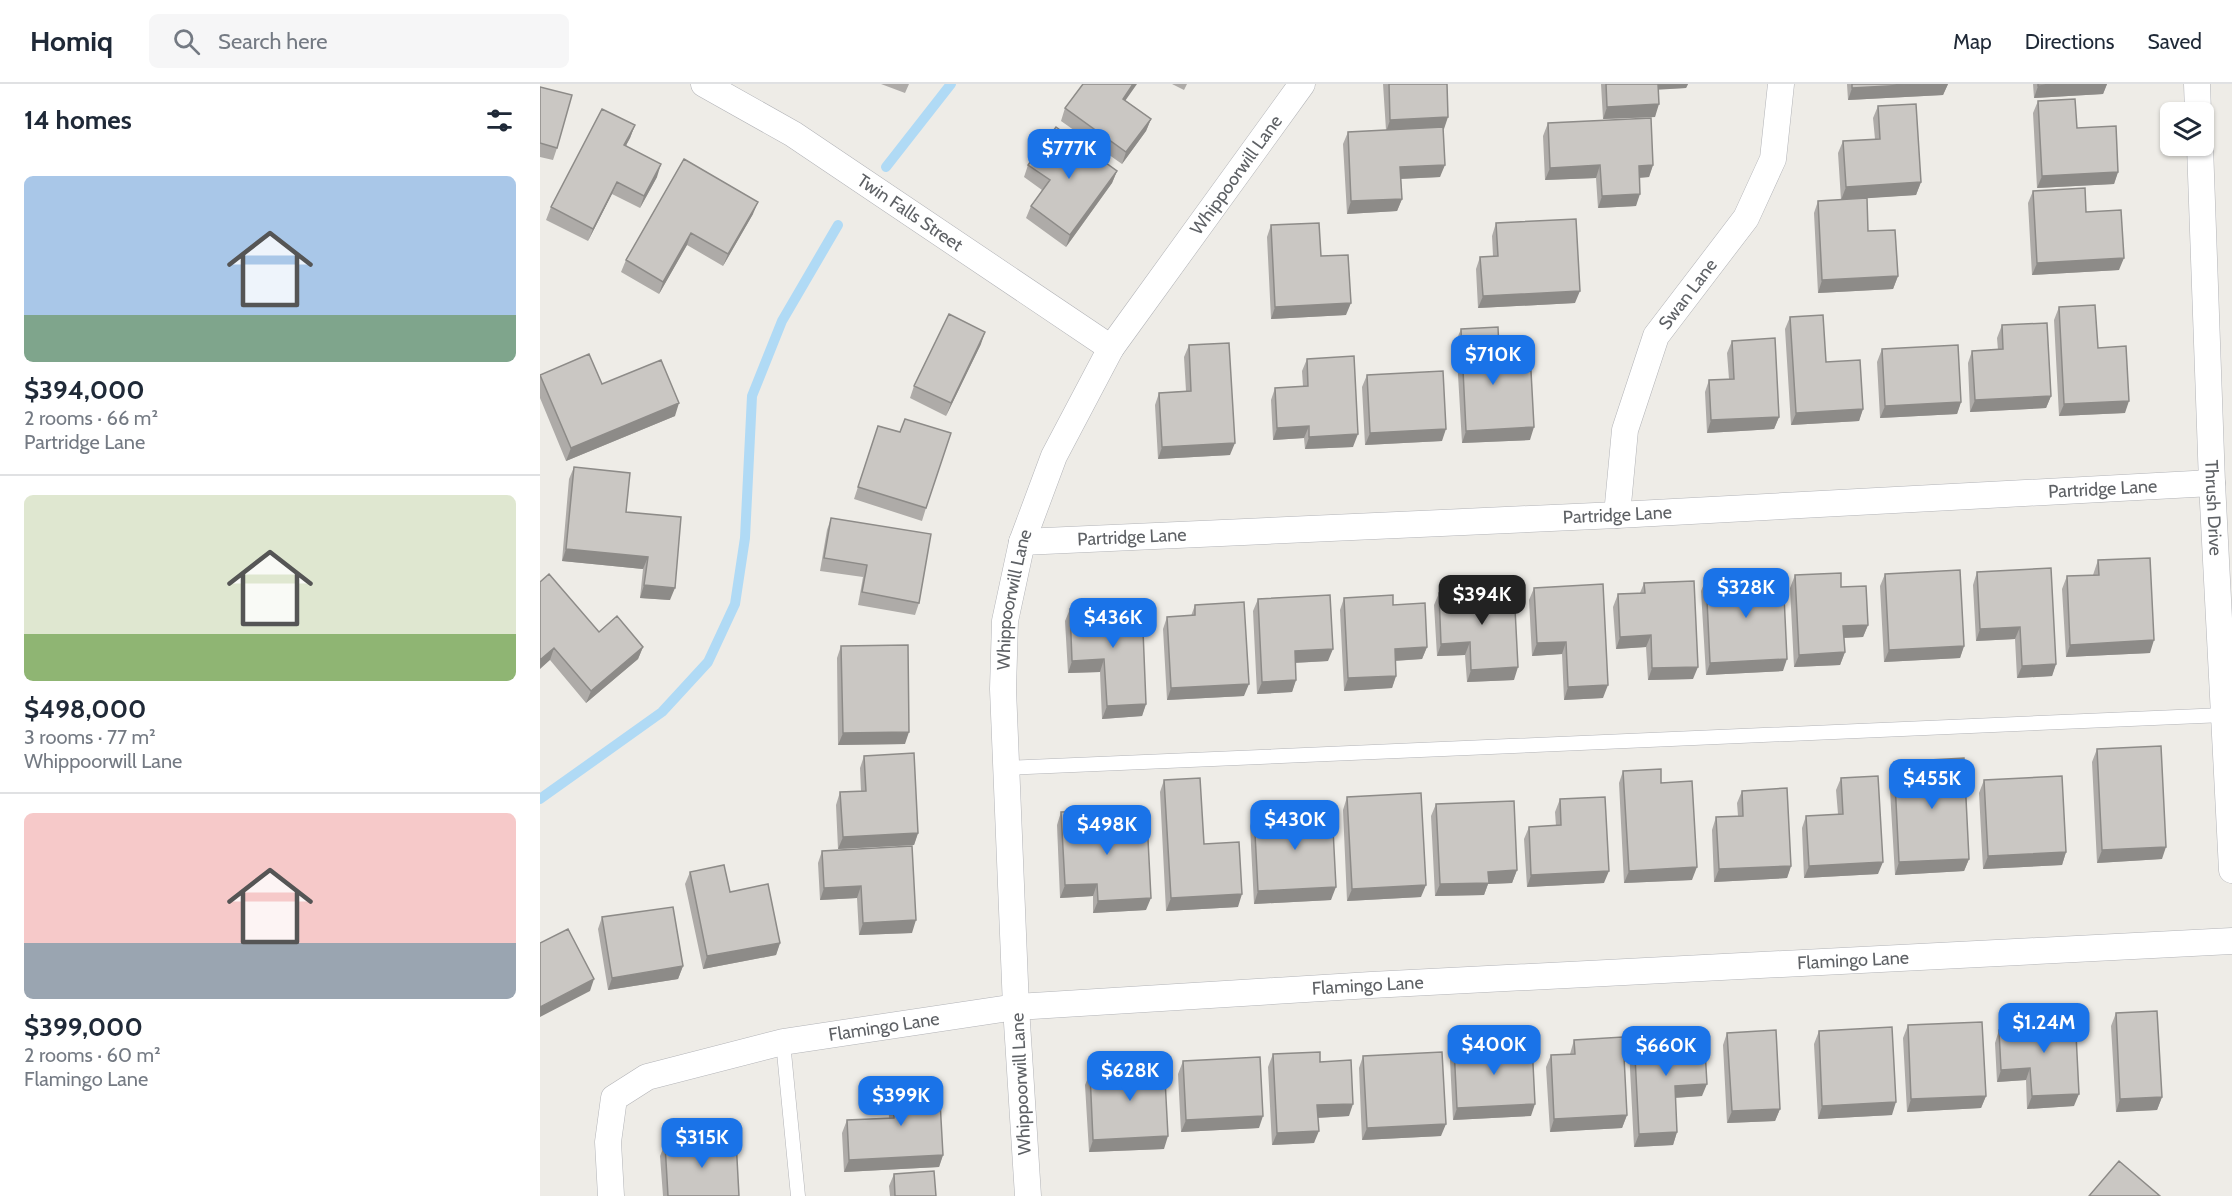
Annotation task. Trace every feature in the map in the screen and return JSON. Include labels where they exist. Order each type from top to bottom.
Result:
[{"type":"street","name":"Twin Falls Street","points":[[704,84],[793,134],[1111,348]]},
{"type":"street","name":"Whippoorwill Lane","points":[[1028,1196],[1016,1007],[1003,689],[1005,621],[1022,542],[1054,456],[1111,348],[1302,84]]},
{"type":"street","name":"Swan Lane","points":[[1617,515],[1625,430],[1656,336],[1746,218],[1773,159],[1781,84]]},
{"type":"street","points":[[2197,84],[2198,102]]},
{"type":"street","name":"Thrush Drive","points":[[2200,156],[2212,483],[2232,870]]},
{"type":"street","name":"Partridge Lane","points":[[1022,542],[1617,515],[2212,483]]},
{"type":"street","name":"Flamingo Lane","points":[[611,1196],[608,1142],[614,1098],[647,1077],[783,1042],[1016,1007],[1371,985],[2232,941]]},
{"type":"lane","points":[[1006,768],[2224,715]]},
{"type":"lane","points":[[783,1042],[798,1196]]},
{"type":"building","points":[[1083,84],[1133,84],[1123,99],[1151,119],[1126,152],[1065,108]]},
{"type":"building","points":[[1389,84],[1447,84],[1448,117],[1390,120]]},
{"type":"building","points":[[1606,84],[1658,84],[1659,104],[1607,107]]},
{"type":"building","points":[[1852,84],[1924,84],[1852,88]]},
{"type":"building","points":[[2038,84],[2070,84],[2038,86]]},
{"type":"building","points":[[540,87],[572,95],[557,148],[540,143]]},
{"type":"building","points":[[2075,99],[2077,128],[2116,126],[2118,172],[2042,176],[2038,101]]},
{"type":"building","points":[[1916,104],[1921,182],[1846,187],[1843,141],[1880,139],[1878,106]]},
{"type":"building","points":[[602,109],[635,125],[624,145],[661,164],[644,196],[617,182],[593,229],[551,207]]},
{"type":"building","points":[[1651,118],[1653,165],[1639,166],[1640,194],[1602,196],[1600,165],[1550,168],[1548,123]]},
{"type":"building","points":[[1056,127],[1117,171],[1070,235],[1031,206],[1050,180],[1028,165]]},
{"type":"building","points":[[1443,127],[1445,165],[1400,167],[1402,199],[1351,201],[1348,132]]},
{"type":"building","points":[[684,159],[758,202],[728,254],[691,233],[663,282],[626,260]]},
{"type":"building","points":[[2085,188],[2086,212],[2121,210],[2124,258],[2037,263],[2033,191]]},
{"type":"building","points":[[1867,198],[1868,231],[1895,230],[1898,276],[1822,280],[1818,201]]},
{"type":"building","points":[[1576,219],[1580,291],[1483,296],[1480,257],[1498,256],[1496,223]]},
{"type":"building","points":[[1319,223],[1321,256],[1348,255],[1351,303],[1275,307],[1271,225]]},
{"type":"building","points":[[2095,305],[2098,348],[2126,346],[2129,401],[2064,404],[2059,307]]},
{"type":"building","points":[[949,314],[985,332],[951,403],[914,386]]},
{"type":"building","points":[[1823,315],[1826,362],[1860,360],[1863,409],[1796,413],[1790,317]]},
{"type":"building","points":[[2047,323],[2051,396],[1975,400],[1972,351],[2003,349],[2002,325]]},
{"type":"building","points":[[1498,327],[1500,372],[1531,371],[1534,427],[1466,431],[1461,329]]},
{"type":"building","points":[[1775,338],[1779,417],[1711,420],[1709,380],[1734,379],[1732,341]]},
{"type":"building","points":[[1229,343],[1235,443],[1162,447],[1159,393],[1191,391],[1189,345]]},
{"type":"building","points":[[1958,345],[1961,402],[1885,406],[1882,349]]},
{"type":"building","points":[[589,354],[602,384],[661,360],[679,403],[571,448],[540,375]]},
{"type":"building","points":[[1354,356],[1358,434],[1309,437],[1309,426],[1277,428],[1275,388],[1308,386],[1307,359]]},
{"type":"building","points":[[1443,371],[1446,429],[1370,433],[1367,375]]},
{"type":"building","points":[[905,419],[951,433],[926,508],[858,487],[878,426],[900,432]]},
{"type":"building","points":[[574,467],[630,473],[626,512],[681,517],[675,588],[644,585],[648,557],[566,549]]},
{"type":"building","points":[[831,518],[931,534],[919,603],[862,592],[867,565],[824,558]]},
{"type":"building","points":[[2150,558],[2154,640],[2070,645],[2067,576],[2099,575],[2098,560]]},
{"type":"building","points":[[2051,568],[2056,664],[2022,666],[2020,627],[1980,629],[1977,572]]},
{"type":"building","points":[[1960,570],[1964,646],[1889,650],[1885,574]]},
{"type":"building","points":[[1841,573],[1841,587],[1866,586],[1868,625],[1843,626],[1845,652],[1799,655],[1795,575]]},
{"type":"building","points":[[549,574],[599,632],[617,616],[643,647],[591,691],[554,648],[540,660],[540,582]]},
{"type":"building","points":[[1783,575],[1787,659],[1710,663],[1706,579]]},
{"type":"building","points":[[1694,581],[1698,667],[1652,668],[1651,635],[1620,637],[1618,594],[1645,593],[1644,583]]},
{"type":"building","points":[[1603,584],[1608,685],[1568,687],[1566,642],[1537,643],[1534,588]]},
{"type":"building","points":[[1514,589],[1518,667],[1471,670],[1470,642],[1441,644],[1439,593]]},
{"type":"building","points":[[1330,595],[1333,649],[1295,651],[1296,680],[1262,682],[1258,599]]},
{"type":"building","points":[[1393,595],[1393,605],[1425,603],[1427,647],[1395,649],[1396,676],[1348,678],[1344,598]]},
{"type":"building","points":[[1244,602],[1249,684],[1171,688],[1167,617],[1195,615],[1195,605]]},
{"type":"building","points":[[1142,606],[1146,704],[1107,706],[1104,659],[1072,661],[1070,609]]},
{"type":"building","points":[[908,645],[909,732],[843,733],[841,646]]},
{"type":"building","points":[[2161,746],[2166,847],[2102,850],[2097,749]]},
{"type":"building","points":[[914,753],[918,833],[843,837],[840,792],[866,791],[864,756]]},
{"type":"building","points":[[1964,758],[1969,859],[1899,862],[1894,762]]},
{"type":"building","points":[[1661,769],[1661,783],[1692,781],[1697,867],[1629,871],[1623,771]]},
{"type":"building","points":[[1878,776],[1883,862],[1809,866],[1806,816],[1843,814],[1841,778]]},
{"type":"building","points":[[2062,776],[2066,852],[1988,856],[1984,780]]},
{"type":"building","points":[[1200,778],[1204,844],[1239,842],[1242,894],[1171,898],[1164,780]]},
{"type":"building","points":[[1787,788],[1791,866],[1719,869],[1716,817],[1743,816],[1742,791]]},
{"type":"building","points":[[1421,793],[1426,885],[1352,889],[1347,797]]},
{"type":"building","points":[[1605,797],[1609,871],[1531,875],[1529,827],[1561,825],[1560,799]]},
{"type":"building","points":[[1514,801],[1517,870],[1488,872],[1489,883],[1440,884],[1436,804]]},
{"type":"building","points":[[1332,810],[1336,887],[1258,891],[1254,814]]},
{"type":"building","points":[[1092,811],[1092,823],[1147,820],[1151,898],[1098,901],[1097,884],[1065,885],[1061,812]]},
{"type":"building","points":[[912,846],[916,920],[863,923],[861,886],[824,888],[822,851]]},
{"type":"building","points":[[724,865],[730,892],[768,884],[780,943],[707,956],[690,872]]},
{"type":"building","points":[[673,907],[683,966],[612,978],[602,917]]},
{"type":"building","points":[[568,929],[594,979],[540,1007],[540,943]]},
{"type":"building","points":[[2157,1011],[2162,1097],[2120,1099],[2116,1013]]},
{"type":"building","points":[[2075,1014],[2079,1094],[2032,1096],[2030,1068],[2001,1070],[1999,1030],[2028,1029],[2028,1017]]},
{"type":"building","points":[[1982,1022],[1986,1096],[1911,1099],[1908,1025]]},
{"type":"building","points":[[1892,1027],[1896,1102],[1822,1106],[1819,1031]]},
{"type":"building","points":[[1776,1030],[1780,1109],[1732,1111],[1727,1033]]},
{"type":"building","points":[[1704,1033],[1707,1084],[1675,1086],[1677,1132],[1639,1134],[1634,1037]]},
{"type":"building","points":[[1623,1037],[1627,1115],[1554,1119],[1551,1055],[1575,1054],[1574,1040]]},
{"type":"building","points":[[1532,1044],[1535,1104],[1457,1108],[1454,1048]]},
{"type":"building","points":[[1320,1052],[1320,1062],[1351,1060],[1353,1104],[1317,1105],[1319,1131],[1277,1133],[1273,1054]]},
{"type":"building","points":[[1442,1052],[1446,1124],[1367,1128],[1363,1056]]},
{"type":"building","points":[[1260,1057],[1263,1116],[1186,1120],[1183,1061]]},
{"type":"building","points":[[1164,1060],[1168,1136],[1093,1140],[1090,1073],[1117,1071],[1117,1063]]},
{"type":"building","points":[[939,1083],[943,1155],[849,1160],[847,1120],[894,1118],[893,1085]]},
{"type":"building","points":[[736,1140],[739,1196],[668,1196],[665,1144]]},
{"type":"building","points":[[2119,1161],[2160,1196],[2089,1196]]},
{"type":"building","points":[[934,1171],[936,1196],[895,1196],[894,1174]]},
{"type":"waterway","points":[[886,167],[951,84]]},
{"type":"waterway","points":[[540,799],[662,712],[708,662],[735,604],[745,538],[752,396],[782,321],[838,225]]}]
